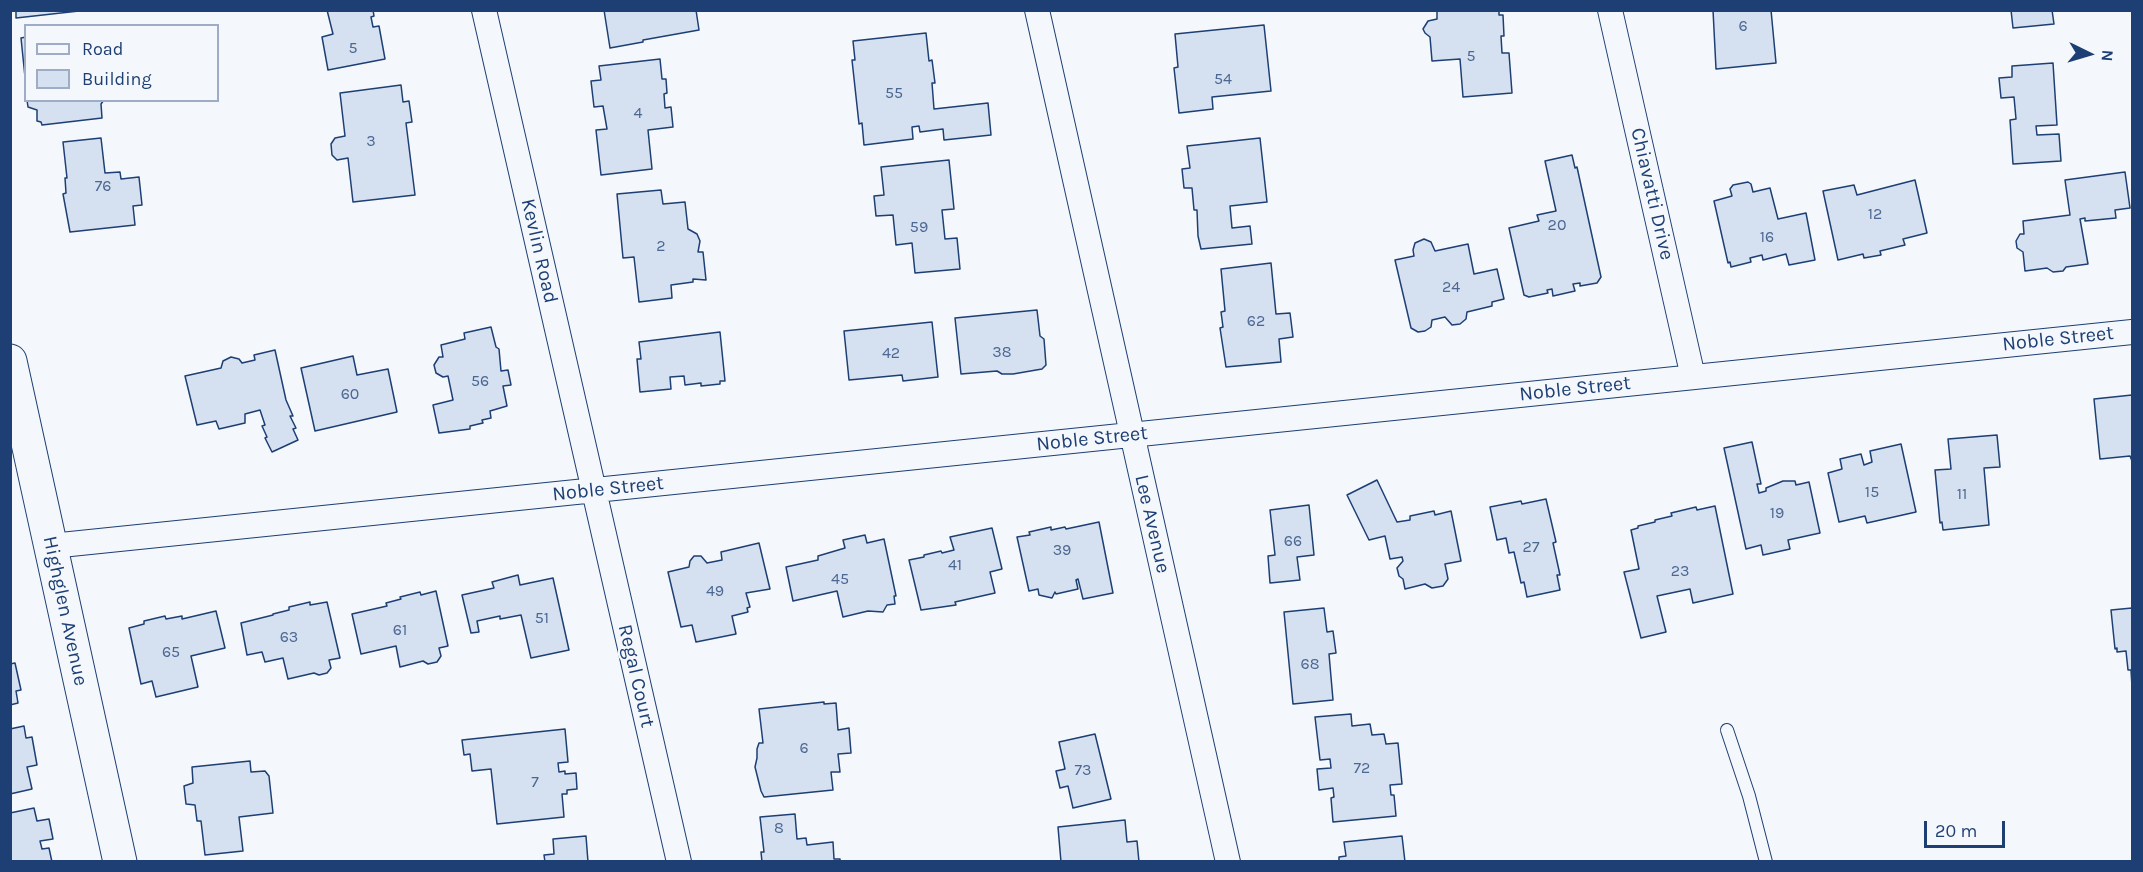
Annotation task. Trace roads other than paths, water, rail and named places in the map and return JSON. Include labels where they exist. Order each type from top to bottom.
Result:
[{"type":"street","name":"Kevlin Road","points":[[484,10],[594,491]]},
{"type":"street","name":"Lee Avenue","points":[[1038,10],[1228,861]]},
{"type":"street","name":"Chiavatti Drive","points":[[1610,10],[1693,377]]},
{"type":"street","name":"Noble Street","points":[[51,546],[2133,332]]},
{"type":"street","name":"Highglen Avenue","points":[[10,361],[120,861]]},
{"type":"street","name":"Regal Court","points":[[594,491],[679,861]]},
{"type":"lane","points":[[1728,730],[1766,861]]}]
